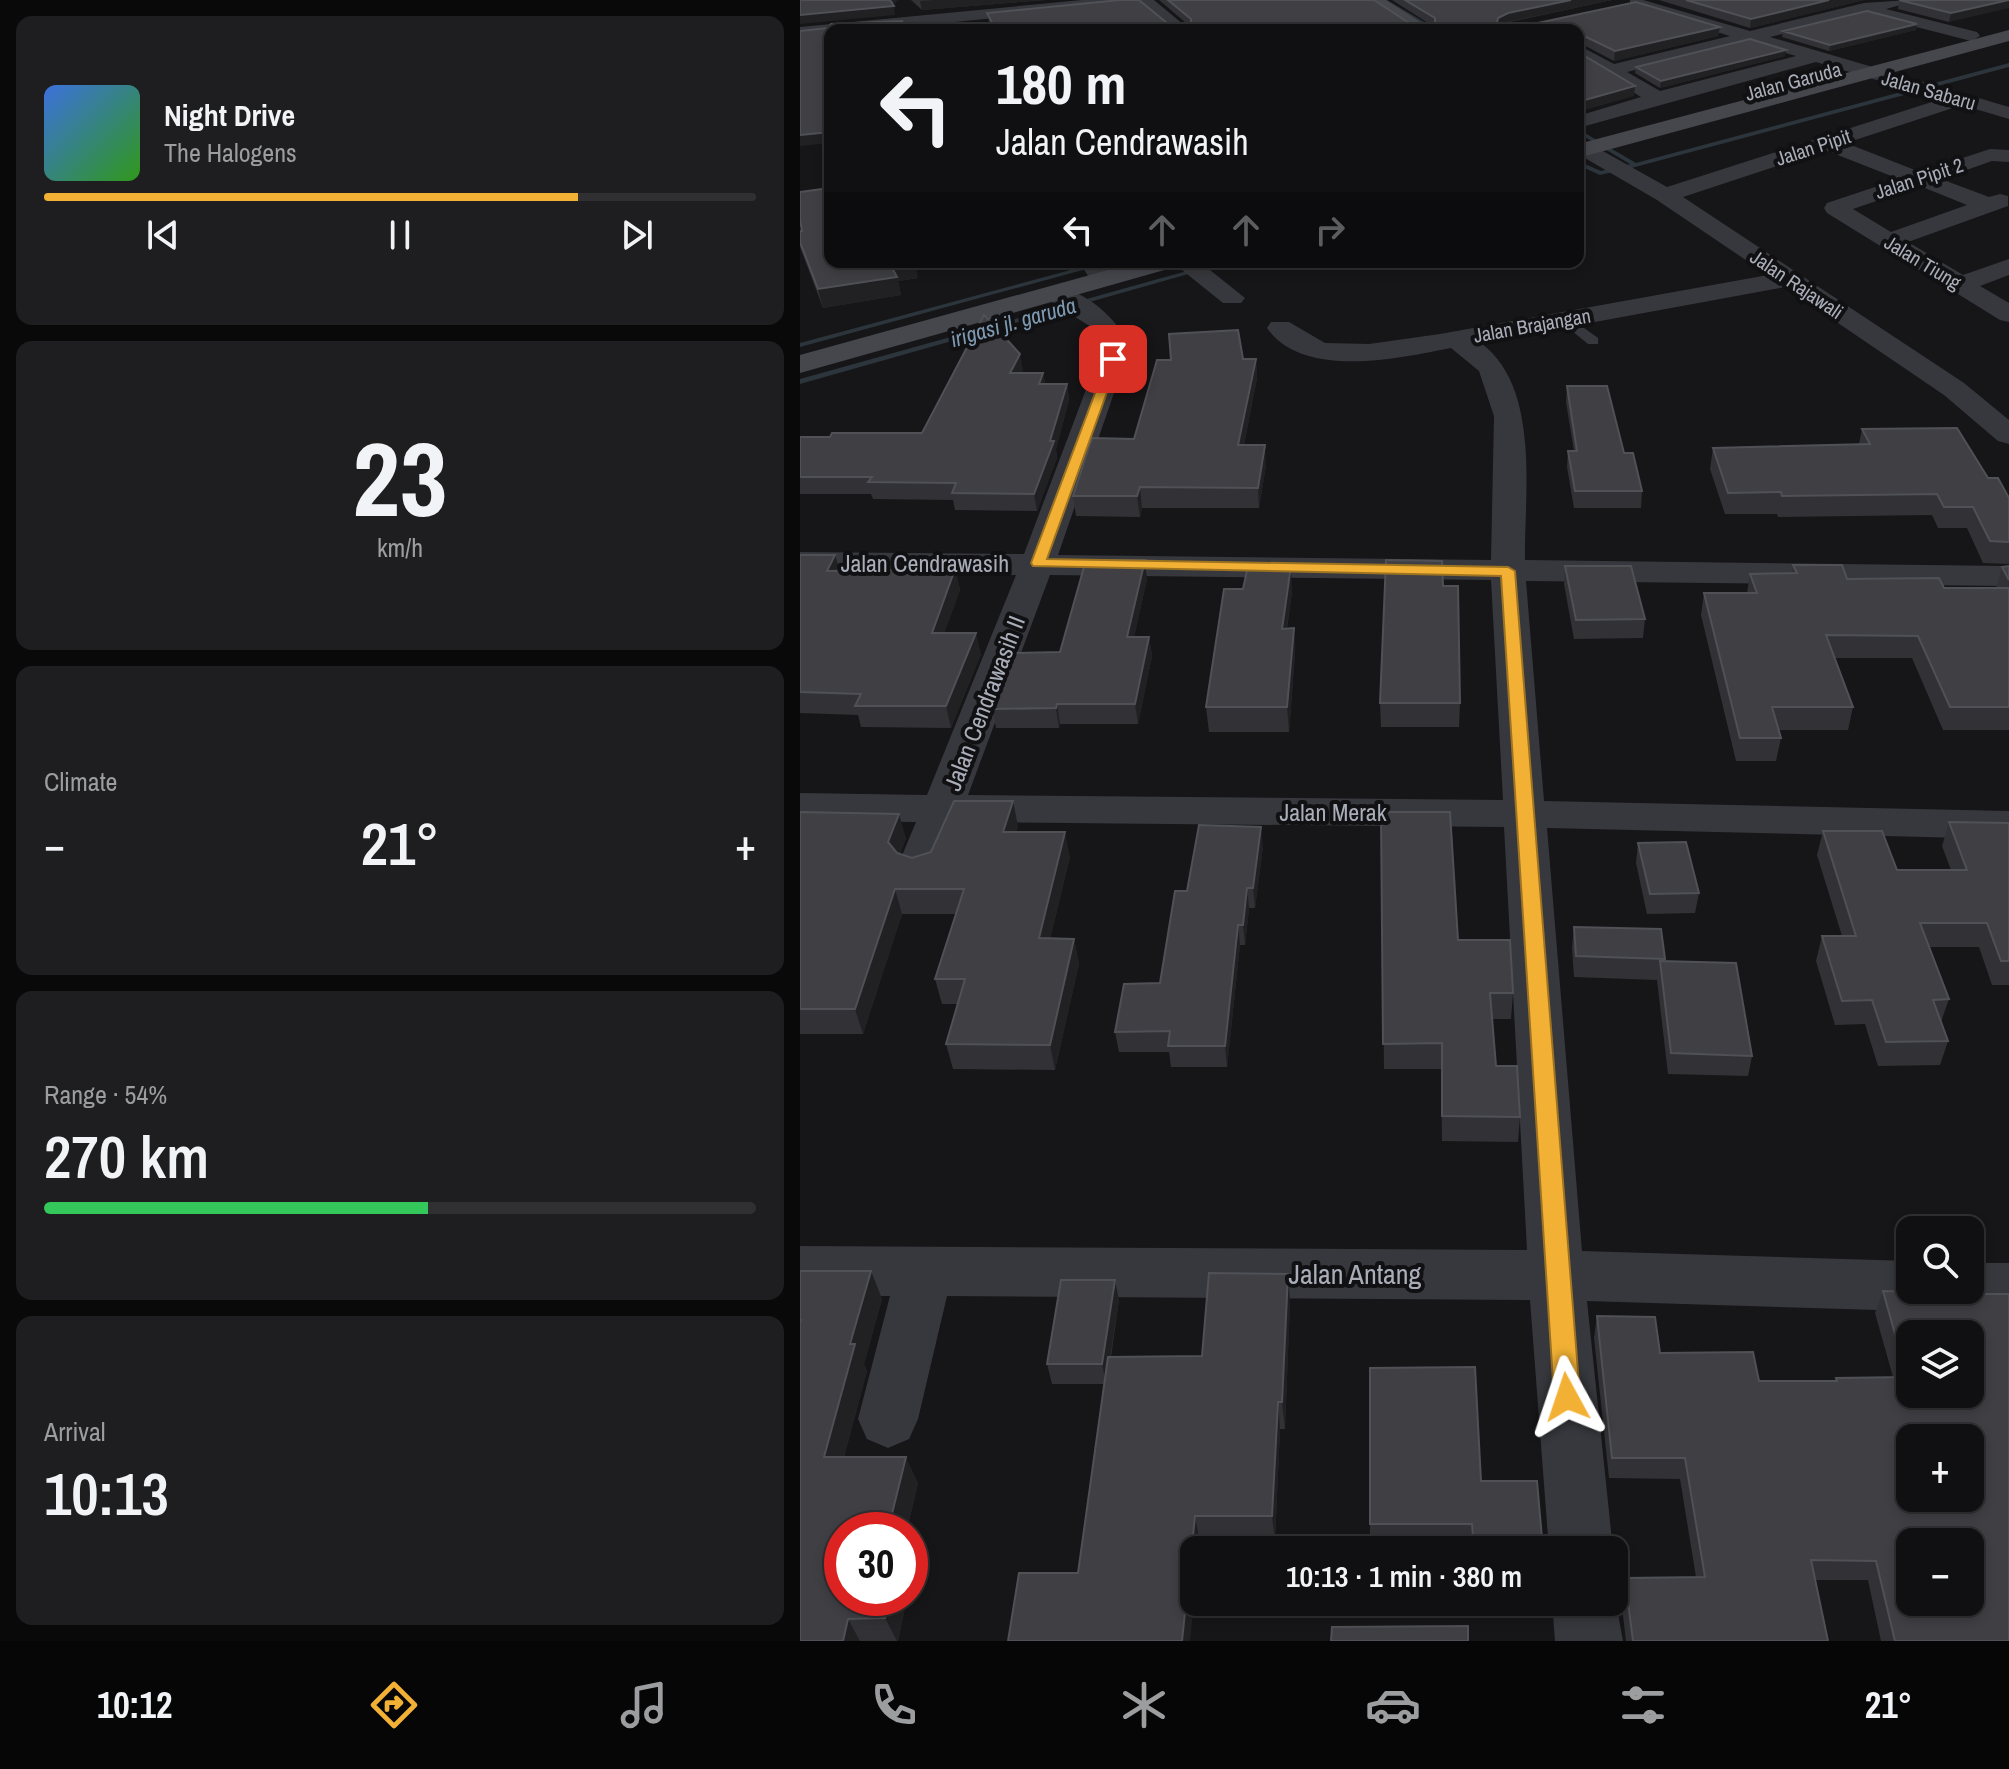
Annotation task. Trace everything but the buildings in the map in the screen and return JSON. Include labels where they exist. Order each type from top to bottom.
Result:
[{"type":"main road","points":[[1374,0],[1414,24]]},
{"type":"main road","name":"Jalan Garuda","points":[[1584,145],[1971,36],[2008,33]]},
{"type":"main road","name":"Jalan Garuda","points":[[1860,69],[2008,33]]},
{"type":"main road","points":[[800,352],[1096,271],[1119,268]]},
{"type":"main road","points":[[800,364],[1071,302],[1096,271]]},
{"type":"street","points":[[942,24],[1016,6],[1134,0]]},
{"type":"street","points":[[1144,0],[1174,24]]},
{"type":"street","points":[[1833,0],[1971,36]]},
{"type":"street","points":[[1611,70],[1901,0]]},
{"type":"street","name":"Jalan Sabaru","points":[[1635,3],[1961,99],[2004,108]]},
{"type":"street","points":[[845,21],[915,24]]},
{"type":"street","points":[[800,32],[824,26]]},
{"type":"street","points":[[1655,39],[1693,50]]},
{"type":"street","points":[[1584,54],[1657,98]]},
{"type":"street","points":[[1584,120],[1817,56]]},
{"type":"street","name":"Jalan Pipit","points":[[1665,195],[1961,99]]},
{"type":"street","points":[[1826,143],[1917,179],[1998,202]]},
{"type":"street","name":"Jalan Rajawali","points":[[1584,148],[1665,195],[1954,389],[2009,435]]},
{"type":"street","name":"Jalan Pipit 2","points":[[1837,211],[1836,206],[1990,155],[2009,156]]},
{"type":"street","points":[[1889,241],[1998,202]]},
{"type":"street","name":"Jalan Tiung","points":[[1837,211],[2009,314]]},
{"type":"street","points":[[1962,284],[2009,266]]},
{"type":"street","points":[[1195,268],[1232,298]]},
{"type":"street","name":"Jalan Brajangan","points":[[1280,328],[1303,346],[1330,352],[1455,339],[1789,279]]},
{"type":"street","name":"Jalan Cendrawasih II","points":[[920,865],[1038,563],[1116,347],[1107,329],[1071,302]]},
{"type":"street","points":[[1455,339],[1474,350],[1492,368],[1509,416],[1508,571],[1556,1275],[1580,1536]]},
{"type":"street","name":"Jalan Cendrawasih","points":[[800,562],[2009,576]]},
{"type":"street","name":"Jalan Merak","points":[[800,807],[1525,814],[2009,825]]},
{"type":"street","name":"Jalan Antang","points":[[800,1271],[1556,1275],[1896,1286]]},
{"type":"street","points":[[888,1419],[925,1271]]},
{"type":"street","points":[[1984,1288],[2009,1288]]},
{"type":"street","points":[[1586,1616],[1589,1641]]},
{"type":"lane","points":[[1566,319],[1593,341]]},
{"type":"waterway","points":[[1384,0],[1426,24]]},
{"type":"waterway","points":[[1635,165],[2009,65]]},
{"type":"waterway","points":[[1584,135],[1635,165]]},
{"type":"waterway","points":[[1584,166],[1600,173],[1635,165]]},
{"type":"waterway","points":[[800,345],[1086,268]]},
{"type":"waterway","name":"irigasi jl. garuda","points":[[800,382],[1206,268]]},
{"type":"route","points":[[1113,359],[1038,563],[1508,571],[1567,1397]]}]
